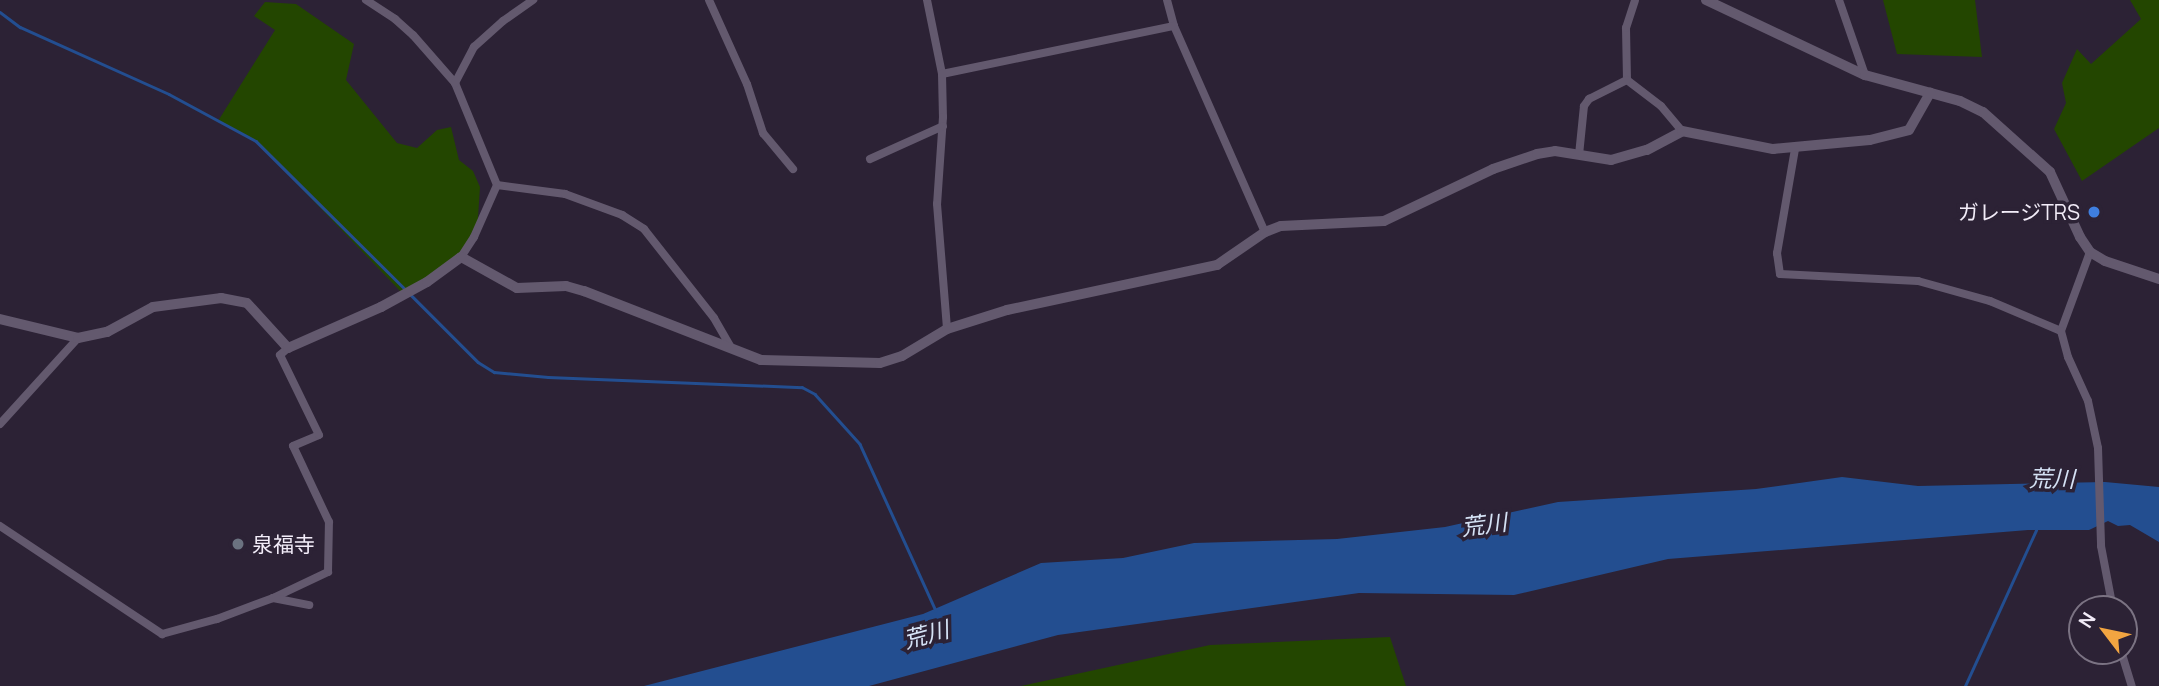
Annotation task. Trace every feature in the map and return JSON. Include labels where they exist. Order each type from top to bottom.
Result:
[{"type":"street","points":[[0,526],[162,634],[217,619],[273,598],[328,572],[329,522],[293,446],[318,435],[281,355],[288,348],[381,307],[427,282],[461,257],[474,237],[497,185],[455,83],[413,35],[366,0]]},
{"type":"street","points":[[455,83],[474,47],[503,21],[533,0]]},
{"type":"street","points":[[709,0],[747,84],[763,133],[793,169]]},
{"type":"street","points":[[927,0],[942,74],[943,126],[937,204],[947,329]]},
{"type":"street","points":[[1167,0],[1174,26],[1265,232]]},
{"type":"street","points":[[1627,80],[1626,28],[1635,0]]},
{"type":"street","points":[[1706,0],[1865,75],[1960,101],[1983,112],[2050,172],[2080,237],[2090,252],[2105,261],[2159,279]]},
{"type":"street","points":[[1839,0],[1865,75]]},
{"type":"street","points":[[942,74],[1174,26]]},
{"type":"street","points":[[1627,80],[1661,106],[1682,131],[1773,149],[1796,149],[1903,134],[1909,130],[1930,93]]},
{"type":"street","points":[[1579,155],[1584,106],[1589,99],[1627,80]]},
{"type":"street","points":[[870,159],[943,126]]},
{"type":"street","points":[[461,257],[517,288],[566,286],[761,360],[880,363],[902,356],[947,329],[1007,310],[1217,265],[1265,232],[1304,224],[1384,221],[1493,169],[1555,151],[1611,160],[1647,150],[1682,131]]},
{"type":"street","points":[[1796,149],[1777,253],[1780,274],[1917,281],[1990,301],[2061,331]]},
{"type":"street","points":[[497,185],[565,194],[622,215],[644,229],[714,318],[731,348]]},
{"type":"street","points":[[2090,252],[2061,331],[2068,358],[2088,401],[2098,448],[2101,546],[2110,595]]},
{"type":"street","points":[[0,319],[78,338],[107,332],[153,307],[221,298],[247,303],[288,348]]},
{"type":"street","points":[[0,424],[78,338]]},
{"type":"street","points":[[273,598],[309,605]]},
{"type":"street","points":[[2125,665],[2132,686]]},
{"type":"green space","points":[[1883,0],[1975,0],[1982,57],[1897,54]]},
{"type":"green space","points":[[2130,0],[2159,0],[2159,128],[2082,181],[2054,129],[2066,103],[2062,83],[2077,49],[2091,64],[2141,19]]},
{"type":"green space","points":[[265,2],[296,4],[354,44],[346,80],[397,143],[417,148],[437,130],[451,127],[459,160],[473,171],[480,187],[477,233],[461,257],[403,294],[256,141],[218,121],[275,30],[254,16]]},
{"type":"green space","points":[[1390,637],[1406,686],[1021,686],[1210,645]]},
{"type":"water","name":"荒川","points":[[1842,477],[1918,486],[2105,482],[2159,487],[2159,542],[2130,525],[2118,526],[2108,521],[2089,530],[2028,530],[1668,559],[1514,595],[1359,593],[1058,635],[869,686],[644,686],[923,614],[1041,563],[1123,558],[1194,543],[1337,539],[1445,527],[1558,502],[1756,489]]},
{"type":"waterway","points":[[0,12],[20,27],[169,94],[256,141],[405,289]]},
{"type":"waterway","name":"荒川","points":[[410,294],[478,362],[494,372],[548,377],[802,387],[815,394],[860,444],[936,611]]},
{"type":"waterway","points":[[1965,686],[2036,530]]},
{"type":"place","name":"ガレージTRS","points":[[2094,212]]},
{"type":"place","name":"泉福寺","points":[[238,544]]}]
